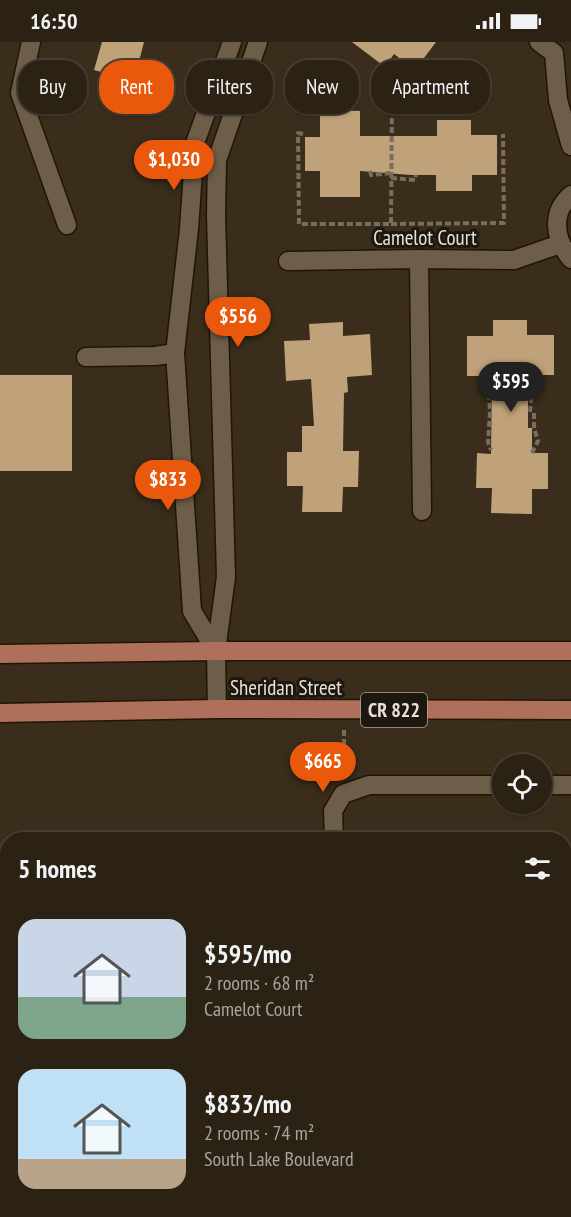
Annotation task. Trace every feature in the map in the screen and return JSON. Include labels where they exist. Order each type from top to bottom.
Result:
[{"type":"main road","name":"Sheridan Street","points":[[0,654],[216,651],[571,651]]},
{"type":"main road","name":"Sheridan Street","points":[[0,713],[217,710],[571,710]]},
{"type":"street","points":[[31,42],[20,93],[67,225]]},
{"type":"street","points":[[216,651],[192,611],[175,353],[189,229],[195,143],[232,42]]},
{"type":"street","points":[[217,710],[216,651],[226,577],[216,215],[217,160],[258,42]]},
{"type":"street","points":[[539,42],[561,47],[558,100],[571,146]]},
{"type":"street","name":"Camelot Court","points":[[288,261],[419,258],[514,260],[566,252],[556,228],[559,211],[571,195]]},
{"type":"street","points":[[419,258],[422,511]]},
{"type":"street","points":[[86,357],[155,356],[175,353]]},
{"type":"street","points":[[334,832],[333,811],[344,794],[369,784],[492,784]]},
{"type":"street","points":[[552,785],[571,785]]},
{"type":"path","points":[[391,224],[392,114]]},
{"type":"path","points":[[303,134],[298,133],[299,224],[504,223],[503,134]]},
{"type":"path","points":[[370,171],[371,175],[415,180],[416,175]]},
{"type":"path","points":[[532,453],[538,441],[532,412],[534,375]]},
{"type":"path","points":[[488,376],[490,412],[488,442],[491,450]]},
{"type":"path","points":[[344,710],[344,794]]},
{"type":"building","points":[[102,42],[144,42],[139,60],[99,60],[99,71],[94,70]]},
{"type":"building","points":[[352,42],[436,42],[422,60],[402,60],[394,54],[390,60],[376,60]]},
{"type":"building","points":[[360,111],[360,136],[437,136],[437,120],[471,120],[471,135],[497,135],[497,175],[472,175],[472,191],[436,191],[436,175],[360,171],[360,197],[320,197],[320,171],[305,171],[305,137],[320,137],[320,114],[359,114]]},
{"type":"building","points":[[493,320],[527,320],[527,335],[554,335],[554,375],[528,375],[528,428],[532,428],[532,453],[548,453],[548,489],[532,489],[532,514],[491,513],[492,488],[476,488],[477,453],[491,454],[492,376],[467,376],[467,336],[493,336]]},
{"type":"building","points":[[343,322],[343,336],[370,334],[372,375],[347,377],[348,392],[344,393],[343,451],[359,451],[358,487],[343,487],[342,512],[302,512],[303,486],[287,486],[287,452],[302,452],[302,426],[314,426],[311,379],[286,381],[284,341],[310,340],[309,324]]},
{"type":"building","points":[[0,375],[72,375],[72,471],[0,471]]}]
